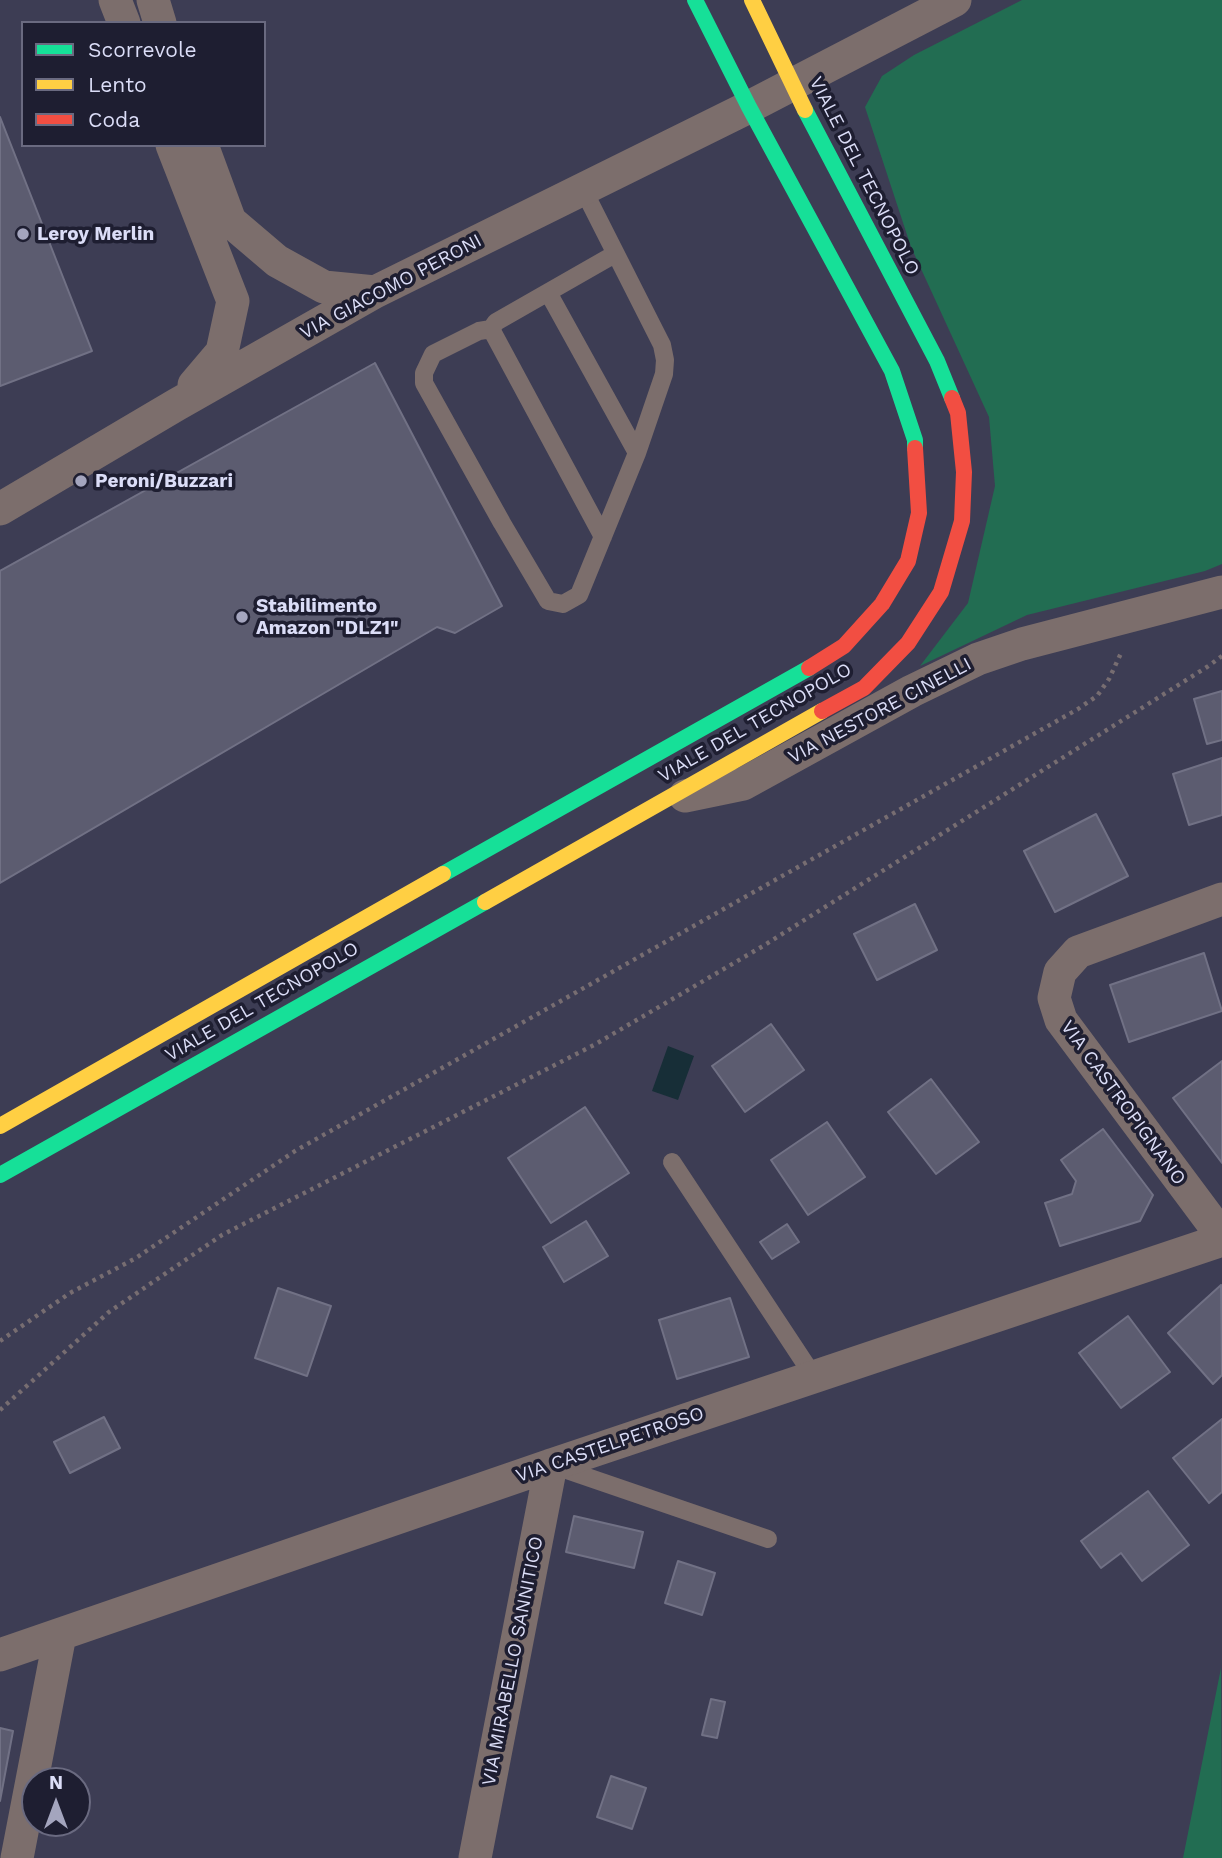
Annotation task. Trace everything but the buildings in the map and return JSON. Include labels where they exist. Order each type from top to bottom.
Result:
[{"type":"main road","name":"VIALE DEL TECNOPOLO","points":[[0,1126],[796,676],[844,646],[882,604],[908,561],[919,513],[915,440],[892,371],[749,107],[695,0]]},
{"type":"main road","name":"VIALE DEL TECNOPOLO","points":[[0,1175],[864,688],[908,643],[941,592],[962,521],[964,472],[958,413],[937,361],[792,85],[752,0]]},
{"type":"street","points":[[115,0],[123,21]]},
{"type":"street","points":[[153,0],[159,21]]},
{"type":"street","name":"VIA GIACOMO PERONI","points":[[0,509],[375,292],[749,107],[955,0]]},
{"type":"street","points":[[173,147],[233,301],[222,352],[176,405]]},
{"type":"street","points":[[203,147],[230,221],[277,261],[324,287],[375,292]]},
{"type":"street","name":"VIA NESTORE CINELLI","points":[[662,800],[743,784],[912,691],[978,659],[1022,644],[1222,592]]},
{"type":"street","name":"VIA CASTROPIGNANO","points":[[1222,899],[1078,952],[1059,972],[1054,998],[1061,1020],[1222,1238]]},
{"type":"street","name":"VIA CASTELPETROSO","points":[[0,1654],[1222,1238]]},
{"type":"street","name":"VIA MIRABELLO SANNITICO","points":[[475,1858],[551,1465]]},
{"type":"street","points":[[18,1858],[60,1635]]},
{"type":"lane","points":[[583,189],[662,345],[666,360],[664,374],[637,453],[579,595],[563,604],[548,601],[424,383],[424,373],[433,354],[479,331],[491,329],[496,322],[615,254]]},
{"type":"lane","points":[[549,293],[637,453]]},
{"type":"lane","points":[[491,329],[603,537]]},
{"type":"lane","points":[[672,1162],[814,1377]]},
{"type":"lane","points":[[551,1465],[768,1539]]},
{"type":"path","points":[[0,1341],[70,1293],[136,1258],[295,1152],[1078,709],[1097,695],[1109,679],[1126,640],[1130,616]]},
{"type":"path","points":[[0,1410],[109,1312],[222,1235],[594,1045],[762,946],[1222,656]]},
{"type":"green space","points":[[1022,0],[1222,0],[1222,564],[1205,571],[1027,615],[920,666],[968,603],[995,486],[989,417],[911,247],[865,107],[882,76],[914,55]]},
{"type":"green space","points":[[1221,1668],[1222,1858],[1183,1858]]},
{"type":"water","points":[[668,1046],[694,1056],[678,1100],[652,1091]]},
{"type":"traffic: fast","points":[[695,0],[749,107],[892,371],[915,440],[915,448]]},
{"type":"traffic: fast","points":[[805,110],[937,361],[952,398]]},
{"type":"traffic: fast","points":[[443,874],[809,668]]},
{"type":"traffic: fast","points":[[0,1175],[485,902]]},
{"type":"traffic: slow","points":[[752,0],[805,110]]},
{"type":"traffic: slow","points":[[485,902],[822,711]]},
{"type":"traffic: slow","points":[[0,1126],[443,874]]},
{"type":"traffic: jam","points":[[822,711],[864,688],[908,643],[941,592],[962,521],[964,472],[958,413],[952,398]]},
{"type":"traffic: jam","points":[[809,668],[844,646],[882,604],[908,561],[919,513],[915,448]]},
{"type":"place","name":"Leroy Merlin","points":[[23,234]]},
{"type":"place","name":"Peroni/Buzzari","points":[[81,481]]},
{"type":"place","name":"Stabilimento Amazon \"DLZ1\"","points":[[242,617]]}]
